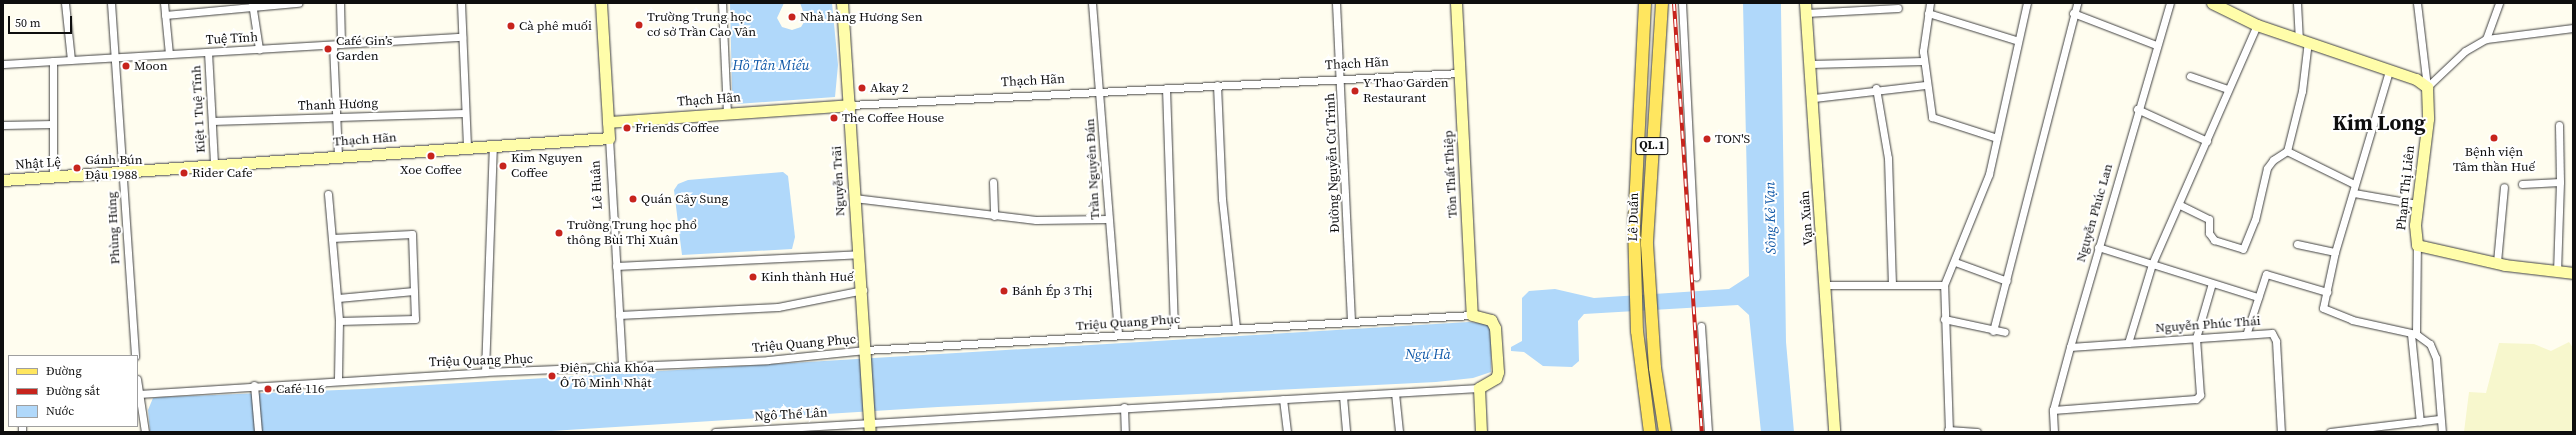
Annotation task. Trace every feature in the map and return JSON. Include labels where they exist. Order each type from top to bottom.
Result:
[{"type":"main road","name":"Lê Duẩn","points":[[1645,3],[1646,33],[1634,225],[1637,331],[1650,432]]},
{"type":"main road","name":"Lê Duẩn","points":[[1662,3],[1649,186],[1651,289],[1655,368],[1665,432]]},
{"type":"main road","points":[[1646,33],[1661,33]]},
{"type":"street","points":[[65,3],[71,60]]},
{"type":"street","name":"Phùng Hưng","points":[[111,3],[135,355]]},
{"type":"street","points":[[164,3],[169,54]]},
{"type":"street","points":[[166,15],[252,4],[298,3]]},
{"type":"street","points":[[338,156],[336,117],[337,45],[340,3]]},
{"type":"street","points":[[461,3],[467,146]]},
{"type":"street","name":"Lê Huân","points":[[601,3],[622,366]]},
{"type":"street","points":[[722,3],[727,112]]},
{"type":"street","name":"Nguyễn Trãi","points":[[842,3],[850,105],[854,198],[863,290],[865,354],[870,424]]},
{"type":"street","name":"Trần Nguyên Đán","points":[[1092,3],[1101,92],[1108,219],[1118,334]]},
{"type":"street","name":"Đường Nguyễn Cư Trinh","points":[[1336,3],[1341,79],[1351,322]]},
{"type":"street","name":"Tôn Thất Thiệp","points":[[1456,3],[1472,315]]},
{"type":"street","points":[[1682,3],[1696,277]]},
{"type":"street","points":[[1930,3],[1923,60],[1925,85],[1932,117],[1997,138]]},
{"type":"street","points":[[1977,432],[1948,431],[1944,285],[1955,262],[1989,174],[2016,40],[2027,3]]},
{"type":"street","points":[[1993,331],[2007,281],[2073,13],[2077,3]]},
{"type":"street","name":"Nguyễn Phúc Lan","points":[[2054,432],[2053,410],[2070,347],[2137,109],[2170,3]]},
{"type":"street","points":[[2212,3],[2257,25],[2416,79],[2427,87]]},
{"type":"street","points":[[2180,205],[2209,219],[2209,233],[2214,240],[2243,249],[2255,220],[2267,168],[2272,160],[2287,152],[2302,91],[2303,40],[2296,3]]},
{"type":"street","points":[[2417,3],[2427,87]]},
{"type":"street","points":[[2486,39],[2499,3]]},
{"type":"street","points":[[252,4],[259,49]]},
{"type":"street","points":[[1805,8],[1898,8]]},
{"type":"street","name":"Vạn Xuân","points":[[1805,8],[1814,98],[1834,432]]},
{"type":"street","points":[[1928,13],[2016,40]]},
{"type":"street","points":[[2073,13],[2156,45]]},
{"type":"street","points":[[2128,342],[2152,264],[2180,205],[2227,88],[2257,25]]},
{"type":"street","points":[[2427,87],[2465,51],[2486,39],[2573,28]]},
{"type":"street","name":"Tuệ Tĩnh","points":[[3,64],[115,56],[462,38]]},
{"type":"street","name":"Kiệt 1 Tuệ Tĩnh","points":[[208,52],[214,164]]},
{"type":"street","points":[[1811,64],[1923,60]]},
{"type":"street","points":[[53,61],[54,177]]},
{"type":"street","points":[[2389,71],[2354,184],[2354,193],[2335,252],[2323,308],[2352,320],[2413,334],[2430,344],[2436,358],[2439,419],[2442,432]]},
{"type":"street","name":"Thạch Hãn","points":[[608,122],[727,112],[1460,73]]},
{"type":"street","points":[[2190,76],[2227,88]]},
{"type":"street","points":[[1814,98],[1876,88],[1925,85]]},
{"type":"street","points":[[1217,86],[1223,206],[1236,328]]},
{"type":"street","name":"Phạm Thị Liên","points":[[2427,87],[2428,118],[2417,204],[2417,245],[2497,262],[2573,273]]},
{"type":"street","points":[[1166,88],[1174,331]]},
{"type":"street","points":[[1876,88],[1888,158],[1892,284]]},
{"type":"street","points":[[2137,109],[2207,141]]},
{"type":"street","name":"Thanh Hương","points":[[212,121],[465,113]]},
{"type":"street","points":[[3,125],[54,124]]},
{"type":"street","points":[[2557,271],[2560,182],[2559,125]]},
{"type":"street","name":"Thạch Hãn","points":[[123,172],[467,146],[493,146],[609,138]]},
{"type":"street","points":[[485,372],[493,146]]},
{"type":"street","points":[[2287,152],[2354,184]]},
{"type":"street","name":"Nhật Lệ","points":[[3,180],[123,172]]},
{"type":"street","points":[[992,182],[994,216]]},
{"type":"street","points":[[2522,184],[2560,182]]},
{"type":"street","points":[[2497,262],[2504,187]]},
{"type":"street","points":[[2354,193],[2417,204]]},
{"type":"street","points":[[328,194],[338,298],[338,381]]},
{"type":"street","points":[[854,198],[1036,220],[1108,219]]},
{"type":"street","points":[[332,238],[412,234],[415,320],[339,321]]},
{"type":"street","points":[[2297,244],[2335,252]]},
{"type":"street","points":[[2417,245],[2413,334],[2420,422]]},
{"type":"street","points":[[2098,247],[2258,297]]},
{"type":"street","points":[[616,266],[859,254]]},
{"type":"street","points":[[1955,262],[2007,281]]},
{"type":"street","points":[[2247,332],[2266,274],[2327,292]]},
{"type":"street","points":[[2053,410],[2196,399],[2200,395],[2196,338],[2212,283]]},
{"type":"street","points":[[1826,285],[1944,285]]},
{"type":"street","points":[[619,316],[778,307],[863,290]]},
{"type":"street","points":[[338,298],[414,291]]},
{"type":"street","points":[[1472,315],[1490,320],[1495,328],[1498,372],[1496,378],[1479,388],[1481,432]]},
{"type":"street","name":"Triệu Quang Phục","points":[[138,394],[255,389],[338,381],[485,372],[768,360],[865,354],[1118,334],[1472,315]]},
{"type":"street","points":[[1944,319],[1993,331],[2005,332]]},
{"type":"street","points":[[1701,326],[1708,432]]},
{"type":"street","name":"Nguyễn Phúc Thái","points":[[2070,347],[2196,338],[2247,332],[2269,332],[2275,336],[2281,432]]},
{"type":"street","name":"Ngô Thế Lân","points":[[715,432],[870,424],[1124,407],[1479,388]]},
{"type":"street","points":[[255,389],[258,432]]},
{"type":"street","points":[[1395,393],[1399,432]]},
{"type":"street","points":[[138,394],[145,432]]},
{"type":"street","points":[[1343,396],[1346,432]]},
{"type":"street","points":[[1283,399],[1287,432]]},
{"type":"street","points":[[1124,407],[1125,432]]},
{"type":"street","points":[[2330,432],[2439,419]]},
{"type":"green space","points":[[2569,342],[2573,348],[2573,432],[2464,432],[2469,392],[2486,393],[2499,343],[2534,344],[2551,351]]},
{"type":"water","name":"Hồ Tân Miếu","points":[[730,3],[784,3],[777,18],[782,27],[792,30],[801,27],[806,19],[800,3],[832,3],[838,65],[835,97],[737,104],[732,90]]},
{"type":"water","name":"Sông Kẻ Vạn","points":[[1743,3],[1781,3],[1786,342],[1794,432],[1761,432],[1749,315],[1738,305],[1584,314],[1578,321],[1579,361],[1572,367],[1543,366],[1524,352],[1511,351],[1511,347],[1522,341],[1522,298],[1529,291],[1555,289],[1594,298],[1729,289],[1749,276]]},
{"type":"water","points":[[783,172],[788,176],[795,237],[792,249],[682,255],[674,190],[678,184],[688,180]]},
{"type":"water","name":"Ngự Hà","points":[[1469,322],[1487,324],[1491,329],[1491,372],[1473,378],[1436,382],[938,407],[535,432],[150,432],[148,410],[153,398],[164,397],[363,389]]},
{"type":"railway","points":[[1674,3],[1702,432]]},
{"type":"place","name":"Nhà hàng Hương Sen","points":[[792,17]]},
{"type":"place","name":"Trường Trung học cơ sở Trần Cao Vân","points":[[639,25]]},
{"type":"place","name":"Cà phê muối","points":[[511,26]]},
{"type":"place","name":"Café Gin’s Garden","points":[[328,49]]},
{"type":"place","name":"Moon","points":[[126,66]]},
{"type":"place","name":"Akay 2","points":[[862,88]]},
{"type":"place","name":"Y Thao Garden Restaurant","points":[[1355,91]]},
{"type":"place","name":"The Coffee House","points":[[834,118]]},
{"type":"place","name":"Friends Coffee","points":[[627,128]]},
{"type":"place","name":"Bệnh viện Tâm thần Huế","points":[[2494,138]]},
{"type":"place","name":"TON'S","points":[[1707,139]]},
{"type":"place","name":"Xoe Coffee","points":[[431,156]]},
{"type":"place","name":"Kim Nguyen Coffee","points":[[503,166]]},
{"type":"place","name":"Gánh Bún Đậu 1988","points":[[77,168]]},
{"type":"place","name":"Rider Cafe","points":[[184,173]]},
{"type":"place","name":"Quán Cây Sung","points":[[633,199]]},
{"type":"place","name":"Trường Trung học phổ thông Bùi Thị Xuân","points":[[559,233]]},
{"type":"place","name":"Kinh thành Huế","points":[[753,277]]},
{"type":"place","name":"Bánh Ép 3 Thị","points":[[1004,291]]},
{"type":"place","name":"Điện, Chìa Khóa Ô Tô Minh Nhật","points":[[552,376]]},
{"type":"place","name":"Café 116","points":[[268,389]]},
{"type":"district","name":"Kim Long","points":[[2379,123]]}]
